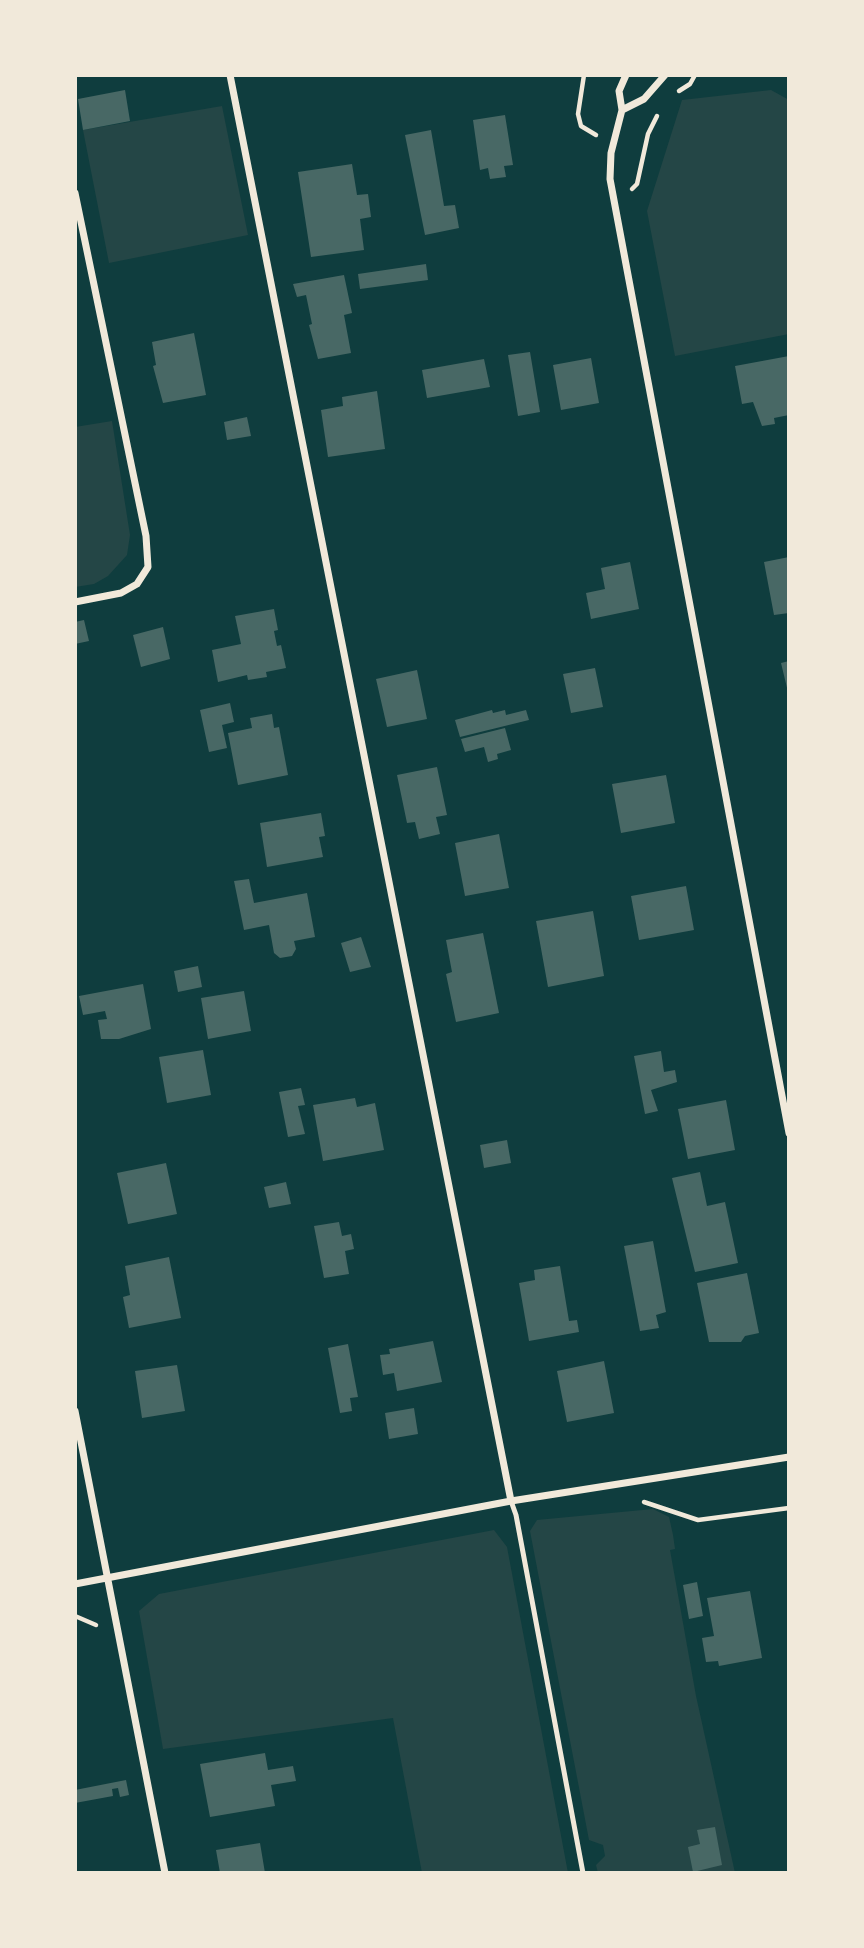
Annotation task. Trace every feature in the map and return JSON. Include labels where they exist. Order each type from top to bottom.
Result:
[{"type":"street","points":[[230,75],[511,1501]]},
{"type":"street","points":[[626,75],[619,91],[622,110],[612,144],[610,179],[789,1133]]},
{"type":"street","points":[[622,110],[644,99],[664,75]]},
{"type":"street","points":[[75,193],[146,536],[148,567],[137,584],[121,593],[75,602]]},
{"type":"street","points":[[75,1410],[118,1620],[165,1873]]},
{"type":"street","points":[[75,1584],[107,1575],[511,1501],[789,1457]]},
{"type":"lane","points":[[511,1501],[583,1873]]},
{"type":"path","points":[[581,126],[579,105],[584,75]]},
{"type":"path","points":[[674,96],[690,84],[695,75]]},
{"type":"path","points":[[636,184],[648,134],[663,107]]},
{"type":"path","points":[[641,1502],[661,1506],[680,1516],[698,1520],[789,1507]]},
{"type":"path","points":[[75,1616],[94,1626],[118,1620]]},
{"type":"shaded area","points":[[771,90],[789,100],[789,334],[675,356],[647,211],[682,100]]},
{"type":"shaded area","points":[[222,106],[248,235],[109,263],[83,130]]},
{"type":"shaded area","points":[[112,421],[130,535],[127,555],[108,576],[94,584],[75,587],[75,427]]},
{"type":"shaded area","points":[[653,1509],[669,1517],[675,1549],[670,1550],[696,1696],[735,1873],[598,1873],[596,1865],[605,1856],[603,1845],[589,1840],[530,1531],[537,1520]]},
{"type":"shaded area","points":[[494,1530],[507,1547],[568,1873],[422,1873],[393,1718],[163,1749],[139,1611],[159,1594]]},
{"type":"building","points":[[125,90],[130,121],[83,130],[78,99]]},
{"type":"building","points":[[505,115],[513,165],[504,166],[506,177],[490,179],[488,168],[480,170],[473,120]]},
{"type":"building","points":[[431,130],[444,206],[455,205],[459,228],[425,235],[405,135]]},
{"type":"building","points":[[352,164],[357,195],[368,194],[371,217],[360,219],[364,250],[311,257],[298,172]]},
{"type":"building","points":[[426,264],[428,280],[360,289],[358,274]]},
{"type":"building","points":[[344,275],[352,313],[344,315],[351,353],[318,359],[309,325],[312,324],[306,295],[297,297],[293,284]]},
{"type":"building","points":[[194,333],[206,395],[163,403],[153,366],[156,365],[152,342]]},
{"type":"building","points":[[530,352],[540,412],[518,416],[508,355]]},
{"type":"building","points":[[789,356],[789,415],[774,418],[775,424],[762,426],[753,402],[742,404],[735,366]]},
{"type":"building","points":[[591,358],[599,403],[561,410],[553,365]]},
{"type":"building","points":[[484,359],[490,387],[427,398],[422,370]]},
{"type":"building","points":[[377,391],[385,449],[328,457],[321,410],[343,406],[342,397]]},
{"type":"building","points":[[247,417],[251,436],[227,440],[224,422]]},
{"type":"building","points":[[789,557],[789,613],[774,615],[764,562]]},
{"type":"building","points":[[630,562],[639,609],[591,619],[586,593],[605,589],[601,568]]},
{"type":"building","points":[[274,609],[278,630],[274,631],[277,646],[281,645],[286,668],[266,672],[267,677],[248,680],[247,675],[218,682],[212,650],[241,644],[235,616]]},
{"type":"building","points":[[84,620],[89,641],[75,644],[75,622]]},
{"type":"building","points":[[163,627],[170,659],[141,667],[133,635]]},
{"type":"building","points":[[789,661],[789,692],[788,692],[781,663]]},
{"type":"building","points":[[595,668],[603,707],[571,713],[563,674]]},
{"type":"building","points":[[417,670],[427,719],[387,727],[376,679]]},
{"type":"building","points":[[230,703],[234,722],[222,725],[227,748],[209,752],[200,710]]},
{"type":"building","points":[[492,710],[493,713],[505,710],[506,715],[526,710],[529,720],[460,737],[455,720]]},
{"type":"building","points":[[272,714],[274,728],[279,727],[288,775],[238,785],[228,733],[252,728],[250,718]]},
{"type":"building","points":[[505,728],[511,750],[497,754],[498,759],[488,762],[484,747],[465,752],[461,739]]},
{"type":"building","points":[[437,767],[447,815],[436,817],[440,834],[419,839],[415,822],[407,823],[397,775]]},
{"type":"building","points":[[666,775],[675,823],[621,833],[612,784]]},
{"type":"building","points":[[321,813],[325,836],[319,837],[323,857],[267,867],[260,823]]},
{"type":"building","points":[[499,834],[509,888],[465,896],[455,843]]},
{"type":"building","points":[[249,879],[254,903],[307,893],[315,937],[294,941],[296,949],[292,956],[280,958],[274,953],[269,925],[244,930],[234,881]]},
{"type":"building","points":[[686,886],[694,930],[639,940],[631,896]]},
{"type":"building","points":[[593,911],[604,976],[548,987],[536,921]]},
{"type":"building","points":[[483,933],[499,1013],[456,1022],[446,974],[452,972],[446,940]]},
{"type":"building","points":[[361,937],[371,967],[350,972],[341,943]]},
{"type":"building","points":[[198,966],[202,987],[178,992],[174,971]]},
{"type":"building","points":[[143,984],[151,1029],[119,1039],[101,1039],[98,1020],[107,1019],[105,1011],[83,1015],[79,996]]},
{"type":"building","points":[[244,991],[251,1031],[208,1039],[201,998]]},
{"type":"building","points":[[203,1050],[211,1095],[167,1103],[159,1057]]},
{"type":"building","points":[[661,1051],[664,1072],[675,1070],[677,1082],[651,1090],[658,1111],[645,1114],[634,1056]]},
{"type":"building","points":[[301,1088],[305,1105],[298,1106],[305,1134],[288,1137],[279,1092]]},
{"type":"building","points":[[355,1098],[357,1107],[375,1103],[384,1150],[323,1161],[313,1105]]},
{"type":"building","points":[[726,1100],[735,1150],[688,1159],[678,1109]]},
{"type":"building","points":[[507,1140],[511,1163],[484,1168],[480,1145]]},
{"type":"building","points":[[166,1163],[177,1214],[128,1224],[117,1173]]},
{"type":"building","points":[[700,1172],[707,1206],[725,1202],[738,1263],[695,1272],[672,1178]]},
{"type":"building","points":[[286,1182],[291,1204],[269,1208],[264,1187]]},
{"type":"building","points":[[339,1222],[342,1236],[351,1234],[354,1249],[345,1251],[349,1274],[324,1278],[314,1226]]},
{"type":"building","points":[[653,1241],[666,1312],[656,1315],[659,1328],[640,1331],[624,1246]]},
{"type":"building","points":[[169,1257],[181,1318],[129,1328],[123,1297],[130,1295],[125,1266]]},
{"type":"building","points":[[560,1266],[569,1321],[577,1320],[579,1332],[529,1341],[519,1283],[535,1280],[534,1270]]},
{"type":"building","points":[[747,1273],[759,1333],[745,1336],[741,1342],[709,1342],[697,1283]]},
{"type":"building","points":[[433,1341],[442,1382],[397,1391],[394,1373],[383,1375],[380,1355],[390,1354],[389,1349]]},
{"type":"building","points":[[348,1344],[358,1397],[350,1398],[352,1411],[340,1413],[328,1348]]},
{"type":"building","points":[[604,1361],[614,1413],[567,1422],[557,1371]]},
{"type":"building","points":[[177,1365],[185,1411],[142,1418],[135,1371]]},
{"type":"building","points":[[414,1408],[418,1434],[389,1439],[385,1413]]},
{"type":"building","points":[[697,1582],[703,1616],[689,1619],[683,1585]]},
{"type":"building","points":[[750,1591],[762,1658],[719,1666],[718,1661],[706,1662],[702,1638],[714,1636],[707,1598]]},
{"type":"building","points":[[265,1753],[268,1770],[293,1766],[296,1781],[271,1785],[275,1806],[210,1817],[200,1764]]},
{"type":"building","points":[[126,1780],[129,1795],[120,1797],[118,1788],[112,1789],[113,1796],[75,1803],[75,1790]]},
{"type":"building","points":[[715,1827],[722,1865],[693,1872],[688,1847],[700,1844],[697,1830]]},
{"type":"building","points":[[260,1843],[265,1873],[220,1873],[216,1850]]}]
